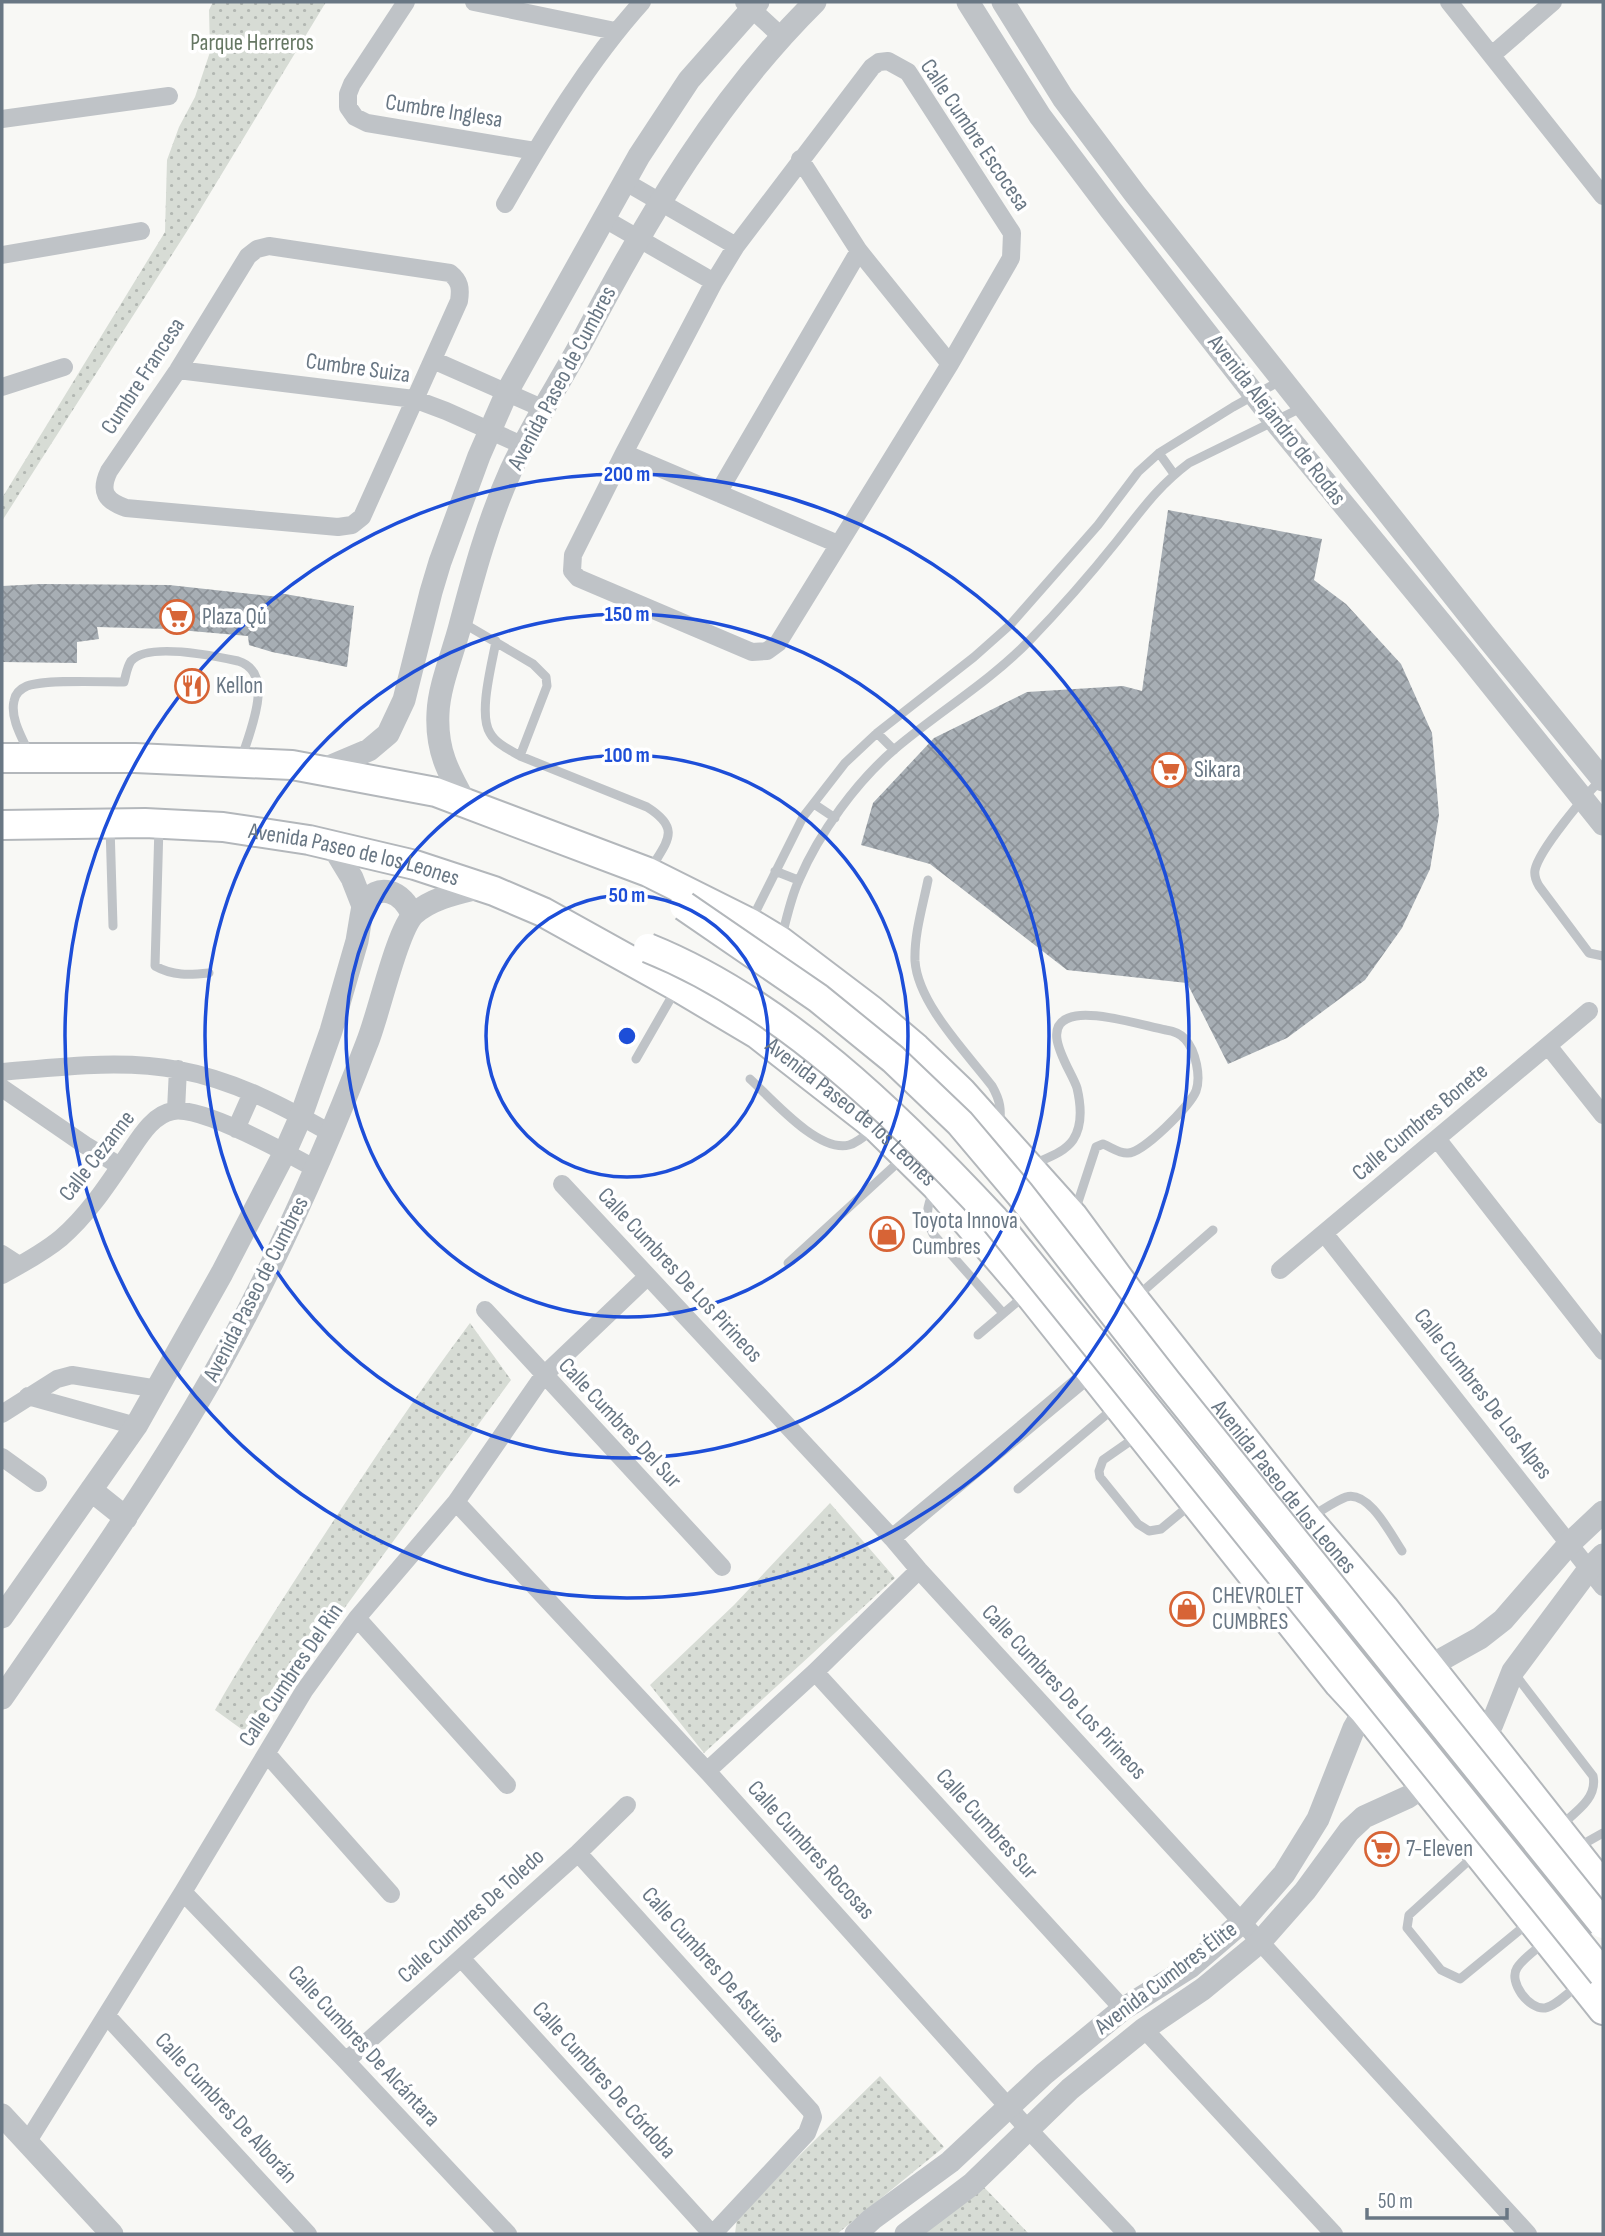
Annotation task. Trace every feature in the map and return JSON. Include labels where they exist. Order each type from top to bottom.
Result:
[{"type":"main road","name":"Avenida Paseo de los Leones","points":[[15,756],[240,761],[324,769],[436,792],[652,875],[750,923],[780,941],[916,1048],[961,1091],[1073,1216],[1134,1299],[1308,1519],[1384,1608],[1603,1885]]},
{"type":"main road","name":"Avenida Paseo de los Leones","points":[[2,825],[159,824],[223,827],[332,845],[415,864],[482,887],[542,912],[757,1034],[876,1127],[936,1186],[1028,1293],[1539,1930],[1592,1978],[1603,2010]]},
{"type":"main road","points":[[652,875],[684,906],[818,998],[892,1059],[960,1123],[1020,1194],[1167,1382],[1603,1924]]},
{"type":"main road","points":[[542,912],[648,948],[707,974],[792,1032],[861,1087],[927,1147],[986,1210],[1070,1311],[1592,1978]]},
{"type":"main road","points":[[1311,1648],[1324,1655],[1336,1657],[1350,1653],[1379,1629],[1384,1608]]},
{"type":"main road","points":[[1475,1850],[1479,1829],[1517,1805],[1530,1805],[1557,1829]]},
{"type":"street","name":"Cumbre Inglesa","points":[[406,2],[352,84],[348,107],[355,117],[367,123],[536,151]]},
{"type":"street","points":[[474,2],[615,31]]},
{"type":"street","points":[[505,204],[536,151],[615,31],[642,2]]},
{"type":"street","name":"Avenida Alejandro de Rodas","points":[[968,2],[1040,116],[1274,420],[1603,824]]},
{"type":"street","name":"Avenida Alejandro de Rodas","points":[[1003,2],[1079,119],[1135,194],[1603,780]]},
{"type":"street","points":[[1449,2],[1603,196]]},
{"type":"street","points":[[1492,55],[1553,2]]},
{"type":"street","points":[[751,4],[781,36]]},
{"type":"street","name":"Avenida Paseo de Cumbres","points":[[324,769],[369,750],[388,734],[404,700],[430,592],[440,562],[489,430],[507,392],[624,181],[689,79],[751,4]]},
{"type":"street","name":"Avenida Paseo de Cumbres","points":[[465,802],[445,766],[440,750],[438,712],[474,571],[493,514],[524,446],[660,201],[721,111],[805,5]]},
{"type":"street","name":"Calle Cumbre Escocesa","points":[[888,61],[908,72],[1012,233],[1011,258],[950,364],[778,643],[766,650],[752,652],[578,578],[572,571],[573,555],[714,282],[736,246],[800,159],[872,67],[879,62],[888,61]]},
{"type":"street","points":[[2,119],[169,96]]},
{"type":"street","points":[[800,159],[859,251],[950,364]]},
{"type":"street","points":[[624,181],[736,246]]},
{"type":"street","points":[[603,218],[714,282]]},
{"type":"street","points":[[2,255],[141,231]]},
{"type":"street","name":"Cumbre Francesa","points":[[414,399],[362,517],[352,525],[338,527],[126,508],[112,503],[105,493],[104,482],[109,471],[178,370],[247,256],[257,249],[269,246],[450,274],[458,280],[461,291],[433,360]]},
{"type":"street","points":[[718,493],[859,251]]},
{"type":"street","points":[[414,399],[433,360]]},
{"type":"street","name":"Cumbre Suiza","points":[[433,360],[544,410]]},
{"type":"street","points":[[2,387],[64,367]]},
{"type":"street","name":"Cumbre Suiza","points":[[178,370],[414,399],[524,446]]},
{"type":"street","points":[[624,453],[838,544]]},
{"type":"street","points":[[332,845],[352,878],[363,906]]},
{"type":"street","points":[[363,906],[368,896],[375,892],[392,893],[407,903],[412,915],[443,897],[482,887]]},
{"type":"street","name":"Avenida Paseo de Cumbres","points":[[2,1616],[136,1426],[222,1273],[285,1152],[301,1116],[331,1031],[357,941],[363,906]]},
{"type":"street","name":"Avenida Paseo de Cumbres","points":[[2,1698],[127,1518],[196,1405],[258,1289],[332,1134],[369,1039],[398,944],[412,915]]},
{"type":"street","name":"Calle Cumbres Bonete","points":[[1280,1270],[1589,1011]]},
{"type":"street","points":[[1549,1047],[1603,1115]]},
{"type":"street","points":[[2,1072],[81,1066],[178,1069],[217,1079],[253,1093],[332,1134]]},
{"type":"street","points":[[178,1069],[176,1110],[202,1115],[236,1129],[316,1169]]},
{"type":"street","points":[[2,1088],[120,1166]]},
{"type":"street","points":[[236,1129],[253,1093]]},
{"type":"street","name":"Calle Cezanne","points":[[2,1275],[42,1251],[75,1224],[152,1124],[161,1114],[176,1110]]},
{"type":"street","points":[[1438,1139],[1603,1351]]},
{"type":"street","name":"Calle Cumbres De Los Pirineos","points":[[562,1184],[892,1538],[1528,2234]]},
{"type":"street","name":"Calle Cumbres De Los Alpes","points":[[1324,1233],[1570,1543],[1598,1570]]},
{"type":"street","points":[[2,1254],[19,1265]]},
{"type":"street","name":"Calle Cumbres Del Rin","points":[[28,2141],[304,1691],[357,1618],[456,1502],[543,1376],[647,1277]]},
{"type":"street","name":"Calle Cumbres Del Sur","points":[[485,1310],[543,1376],[722,1567]]},
{"type":"street","points":[[892,1538],[1091,1372]]},
{"type":"street","points":[[2,1414],[57,1379],[72,1375],[158,1389]]},
{"type":"street","points":[[28,1396],[136,1426]]},
{"type":"street","points":[[2,1457],[38,1483]]},
{"type":"street","points":[[91,1490],[127,1518]]},
{"type":"street","name":"Calle Cumbres Rocosas","points":[[456,1502],[707,1771],[1028,2129],[1127,2234]]},
{"type":"street","name":"Avenida Cumbres Élite","points":[[856,2234],[872,2219],[950,2162],[1044,2074],[1123,2009],[1190,1967],[1241,1923],[1284,1874],[1318,1819],[1354,1728],[1364,1711],[1394,1686],[1480,1638],[1503,1620],[1570,1543],[1603,1511]]},
{"type":"street","points":[[707,1771],[815,1672],[919,1570]]},
{"type":"street","name":"Avenida Cumbres Élite","points":[[906,2234],[972,2184],[1070,2089],[1144,2029],[1203,1989],[1260,1942],[1305,1891],[1349,1831],[1364,1817],[1408,1797],[1449,1770],[1475,1748],[1486,1736],[1513,1671],[1598,1570]]},
{"type":"street","points":[[357,1618],[507,1785]]},
{"type":"street","name":"Calle Cumbres Sur","points":[[815,1672],[1123,2009]]},
{"type":"street","points":[[267,1754],[391,1894]]},
{"type":"street","name":"Calle Cumbres De Toledo","points":[[346,2061],[578,1853],[627,1805]]},
{"type":"street","name":"Calle Cumbres De Asturias","points":[[578,1853],[811,2111],[811,2126],[807,2133],[712,2234]]},
{"type":"street","name":"Calle Cumbres De Alcántara","points":[[183,1892],[508,2234]]},
{"type":"street","name":"Calle Cumbres De Córdoba","points":[[461,1958],[712,2234]]},
{"type":"street","name":"Calle Cumbres De Alborán","points":[[107,2016],[308,2234]]},
{"type":"street","points":[[1144,2029],[1334,2234]]},
{"type":"street","points":[[2,2115],[112,2234]]},
{"type":"lane","points":[[750,923],[803,817],[845,763],[877,733],[974,657],[1010,625],[1089,535],[1138,472],[1159,453],[1281,380]]},
{"type":"lane","points":[[780,941],[798,880],[824,831],[864,780],[894,750],[990,677],[1027,643],[1092,571],[1156,490],[1174,474],[1189,463],[1303,407]]},
{"type":"lane","points":[[1159,453],[1174,474]]},
{"type":"lane","points":[[461,622],[533,664],[546,677],[547,686],[520,756]]},
{"type":"lane","points":[[496,641],[484,716],[491,735],[502,746],[520,756],[647,807],[664,819],[670,829],[669,835],[652,875]]},
{"type":"lane","points":[[15,756],[14,700],[18,692],[33,684],[124,682],[130,662],[138,656],[159,652],[238,661],[251,668],[257,676],[258,694],[240,761]]},
{"type":"lane","points":[[877,733],[894,750]]},
{"type":"lane","points":[[1603,780],[1582,797],[1538,860],[1535,878],[1589,953],[1603,956]]},
{"type":"lane","points":[[814,804],[835,818]]},
{"type":"lane","points":[[110,824],[114,926]]},
{"type":"lane","points":[[159,824],[155,966],[167,973],[209,973]]},
{"type":"lane","points":[[775,871],[798,880]]},
{"type":"lane","points":[[928,880],[915,961],[919,978],[940,1018],[999,1098],[1001,1116],[998,1131]]},
{"type":"lane","points":[[636,1059],[678,987]]},
{"type":"lane","points":[[1029,1166],[1062,1151],[1078,1130],[1081,1115],[1076,1087],[1058,1047],[1056,1036],[1065,1020],[1075,1016],[1089,1016],[1176,1032],[1186,1039],[1195,1060],[1198,1077],[1196,1090],[1189,1104],[1142,1148],[1132,1153],[1124,1153],[1103,1144],[1096,1147],[1073,1216]]},
{"type":"lane","points":[[750,1079],[795,1120],[827,1144],[847,1146],[876,1127]]},
{"type":"lane","points":[[788,1263],[905,1156]]},
{"type":"lane","points":[[936,1186],[927,1213],[933,1234],[1003,1313]]},
{"type":"lane","points":[[1134,1299],[1213,1230]]},
{"type":"lane","points":[[978,1335],[1028,1293]]},
{"type":"lane","points":[[1018,1489],[1118,1405]]},
{"type":"lane","points":[[1140,1433],[1103,1460],[1099,1466],[1100,1477],[1138,1524],[1149,1531],[1161,1529],[1194,1501]]},
{"type":"lane","points":[[1308,1519],[1347,1497],[1363,1499],[1372,1507],[1402,1550]]},
{"type":"lane","points":[[1513,1671],[1593,1776],[1593,1793],[1585,1804],[1557,1829]]},
{"type":"lane","points":[[1557,1829],[1603,1833]]},
{"type":"lane","points":[[1475,1850],[1409,1915],[1407,1928],[1441,1970],[1460,1979],[1539,1930]]},
{"type":"lane","points":[[1539,1930],[1514,1977],[1515,1983],[1532,2005],[1549,2007],[1592,1978]]},
{"type":"green space","name":"Parque Herreros","points":[[213,2],[326,2],[189,228],[2,521],[2,498],[165,232],[167,160],[179,127],[195,97],[210,52],[209,10]]},
{"type":"green space","points":[[470,1323],[511,1380],[251,1736],[215,1710],[350,1495]]},
{"type":"green space","points":[[830,1503],[895,1578],[704,1753],[650,1685],[734,1605]]},
{"type":"green space","points":[[880,2076],[944,2147],[837,2234],[735,2234],[737,2217]]},
{"type":"green space","points":[[980,2183],[1029,2234],[918,2234]]},
{"type":"building","name":"Sikara","points":[[1168,510],[1322,539],[1314,580],[1346,604],[1401,664],[1432,733],[1439,815],[1430,869],[1402,928],[1365,980],[1287,1038],[1228,1064],[1187,983],[1067,970],[930,864],[861,845],[873,803],[934,738],[1027,692],[1123,686],[1142,691]]},
{"type":"building","name":"Plaza Qú","points":[[169,585],[279,597],[279,593],[354,606],[347,667],[249,645],[248,636],[168,629],[97,627],[99,639],[77,642],[77,663],[2,662],[2,586]]},
{"type":"place","name":"Plaza Qú","points":[[177,617]]},
{"type":"place","name":"Kellon","points":[[192,686]]},
{"type":"place","name":"Sikara","points":[[1169,770]]},
{"type":"place","name":"Toyota Innova Cumbres","points":[[887,1234]]},
{"type":"place","name":"CHEVROLET CUMBRES","points":[[1187,1609]]},
{"type":"place","name":"7-Eleven","points":[[1382,1849]]}]
